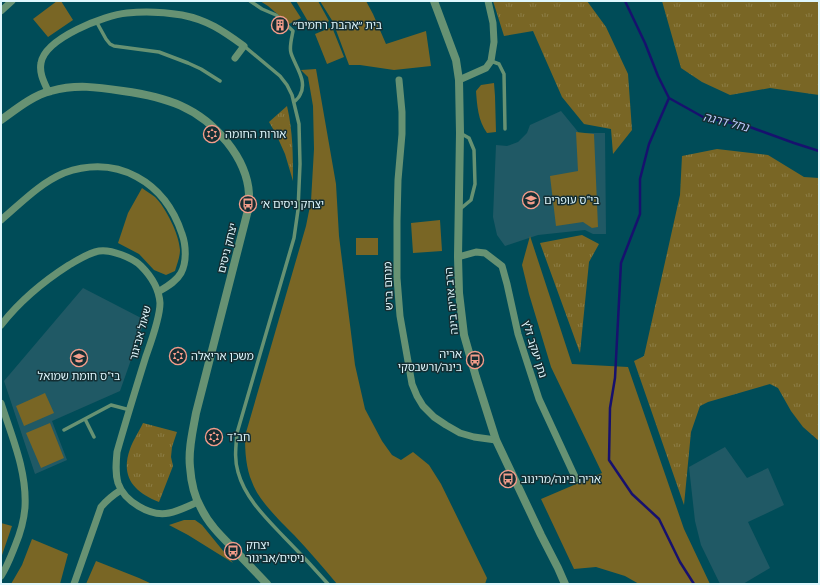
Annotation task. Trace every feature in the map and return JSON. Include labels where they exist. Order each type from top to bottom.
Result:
[{"type":"street","points":[[1,11],[12,1]]},
{"type":"street","name":"הרב אריה בינה","points":[[434,1],[456,60],[459,80],[460,133],[458,256],[459,293],[464,335],[496,440],[565,584]]},
{"type":"street","points":[[459,80],[486,68],[491,61],[494,42],[493,23],[488,1]]},
{"type":"street","points":[[48,92],[41,73],[41,63],[45,54],[54,44],[72,32],[96,21],[127,13],[164,13],[183,15],[210,23],[244,46],[235,58]]},
{"type":"street","name":"מנחם ברש","points":[[399,80],[402,126],[397,207],[397,278],[400,316],[412,384],[423,406],[446,425],[460,433],[474,437],[496,440]]},
{"type":"street","name":"יצחק ניסים","points":[[1,120],[27,102],[48,92],[76,86],[144,94],[178,104],[203,118],[222,136],[238,159],[244,170],[247,182],[249,195],[248,210],[196,413],[192,436],[190,466],[192,483],[198,502],[209,522],[267,584]]},
{"type":"street","points":[[1,220],[44,184],[64,174],[87,168],[100,167],[122,170],[131,173],[148,183],[158,192],[179,223],[183,238],[185,250],[182,272],[175,280],[158,292]]},
{"type":"street","name":"שאול אביגור","points":[[1,325],[9,315],[49,280],[80,259],[101,250],[126,256],[136,261],[153,280],[160,302],[159,311],[117,452],[116,476],[121,490]]},
{"type":"street","name":"נתן יעקב זלץ","points":[[458,256],[476,252],[485,253],[502,266],[518,334],[540,399],[576,479]]},
{"type":"street","points":[[1,403],[22,471],[25,508],[20,534],[9,562],[1,576]]},
{"type":"street","points":[[74,584],[101,507],[112,495],[121,490],[130,500],[139,506],[148,511],[159,513],[168,513],[198,502]]},
{"type":"lane","points":[[250,1],[262,9],[276,15],[293,31],[290,51],[302,82],[300,96],[294,102]]},
{"type":"lane","points":[[96,21],[110,44],[114,46],[159,52],[201,69],[220,81]]},
{"type":"lane","points":[[244,46],[280,76],[288,85],[299,124],[300,164],[298,210],[294,238],[237,433],[235,460],[242,483],[258,509],[328,584]]},
{"type":"lane","points":[[491,61],[499,64],[504,74],[506,129]]},
{"type":"lane","points":[[458,211],[471,200],[475,184],[474,150],[469,138],[460,133]]},
{"type":"lane","points":[[64,430],[111,405],[130,410]]},
{"type":"lane","points":[[85,419],[94,437]]},
{"type":"shaded area","points":[[561,111],[579,133],[605,133],[606,234],[593,234],[585,230],[538,235],[505,246],[497,235],[493,217],[496,145],[507,146],[518,142],[527,133],[530,125]]},
{"type":"shaded area","points":[[83,288],[145,320],[120,391],[52,421],[67,460],[35,474],[4,381]]},
{"type":"shaded area","points":[[725,447],[747,478],[768,468],[784,505],[748,522],[770,568],[743,584],[720,584],[701,545],[695,521],[689,467]]},
{"type":"green space","points":[[57,1],[61,1],[73,20],[48,37],[33,19]]},
{"type":"green space","points":[[260,1],[290,1],[301,18],[289,24]]},
{"type":"green space","points":[[296,1],[318,1],[329,21],[313,30]]},
{"type":"green space","points":[[320,1],[366,1],[386,44],[426,31],[431,66],[394,70],[360,65],[349,65],[333,22]]},
{"type":"green space","points":[[493,1],[587,1],[606,27],[628,74],[632,130],[613,154],[611,129],[584,124],[562,97],[533,31],[504,36]]},
{"type":"green space","points":[[662,1],[819,1],[819,95],[770,88],[730,95],[702,82],[681,68]]},
{"type":"green space","points":[[332,27],[344,57],[327,64],[315,34]]},
{"type":"green space","points":[[316,69],[336,184],[339,236],[355,365],[365,409],[382,441],[392,455],[401,460],[413,452],[429,465],[441,484],[487,578],[485,584],[337,584],[311,553],[264,503],[255,489],[248,471],[245,436],[306,226],[311,201],[314,149],[313,106],[308,77],[301,70]]},
{"type":"green space","points":[[494,83],[496,132],[487,133],[480,118],[476,91],[481,85]]},
{"type":"green space","points":[[287,106],[292,134],[293,181],[285,154],[269,122]]},
{"type":"green space","points":[[576,132],[594,134],[598,227],[592,228],[583,222],[556,226],[550,176],[578,171]]},
{"type":"green space","points":[[717,149],[768,155],[804,177],[819,178],[819,441],[803,427],[791,411],[778,388],[770,384],[708,402],[700,406],[691,432],[684,505],[634,361],[644,356],[680,195],[682,156]]},
{"type":"green space","points":[[142,188],[155,197],[163,208],[171,222],[179,244],[180,255],[175,271],[166,275],[154,270],[139,254],[118,243],[128,213]]},
{"type":"green space","points":[[440,220],[442,251],[413,253],[411,223]]},
{"type":"green space","points":[[582,235],[599,244],[589,262],[580,353],[540,243]]},
{"type":"green space","points":[[530,236],[572,364],[628,367],[684,529],[710,584],[639,584],[625,576],[596,567],[574,569],[541,499],[602,473],[551,367],[522,265]]},
{"type":"green space","points":[[356,238],[378,238],[378,255],[356,255]]},
{"type":"green space","points":[[45,393],[54,413],[24,426],[16,406]]},
{"type":"green space","points":[[50,423],[64,458],[41,468],[26,433]]},
{"type":"green space","points":[[143,423],[177,432],[172,447],[171,457],[173,466],[159,502],[150,498],[136,488],[128,475],[127,459],[133,442]]},
{"type":"green space","points":[[184,520],[195,520],[202,525],[233,563],[169,525]]},
{"type":"green space","points":[[1,523],[12,526],[1,558]]},
{"type":"green space","points":[[32,539],[68,554],[60,584],[11,584],[22,565]]},
{"type":"green space","points":[[96,561],[139,578],[152,584],[86,584]]},
{"type":"waterway","name":"נחל דרגה","points":[[625,1],[669,98],[703,117],[747,126],[819,151]]},
{"type":"waterway","points":[[669,98],[649,144],[640,179],[640,214],[621,263],[615,378],[610,408],[609,460],[632,494],[659,519],[680,562],[694,584]]},
{"type":"place","name":"בית ״אהבת רחמים״","points":[[280,25]]},
{"type":"place","name":"אורות החומה","points":[[212,134]]},
{"type":"place","name":"בי\"ס עופרים","points":[[531,200]]},
{"type":"place","name":"יצחק ניסים א׳","points":[[248,204]]},
{"type":"place","name":"משכן אריאלה","points":[[178,356]]},
{"type":"place","name":"בי\"ס חומת שמואל","points":[[79,358]]},
{"type":"place","name":"אריה בינה/ורשבסקי","points":[[475,360]]},
{"type":"place","name":"חב\"ד","points":[[214,437]]},
{"type":"place","name":"אריה בינה/מרינוב","points":[[508,479]]},
{"type":"place","name":"יצחק ניסים/אביגור","points":[[233,551]]}]
